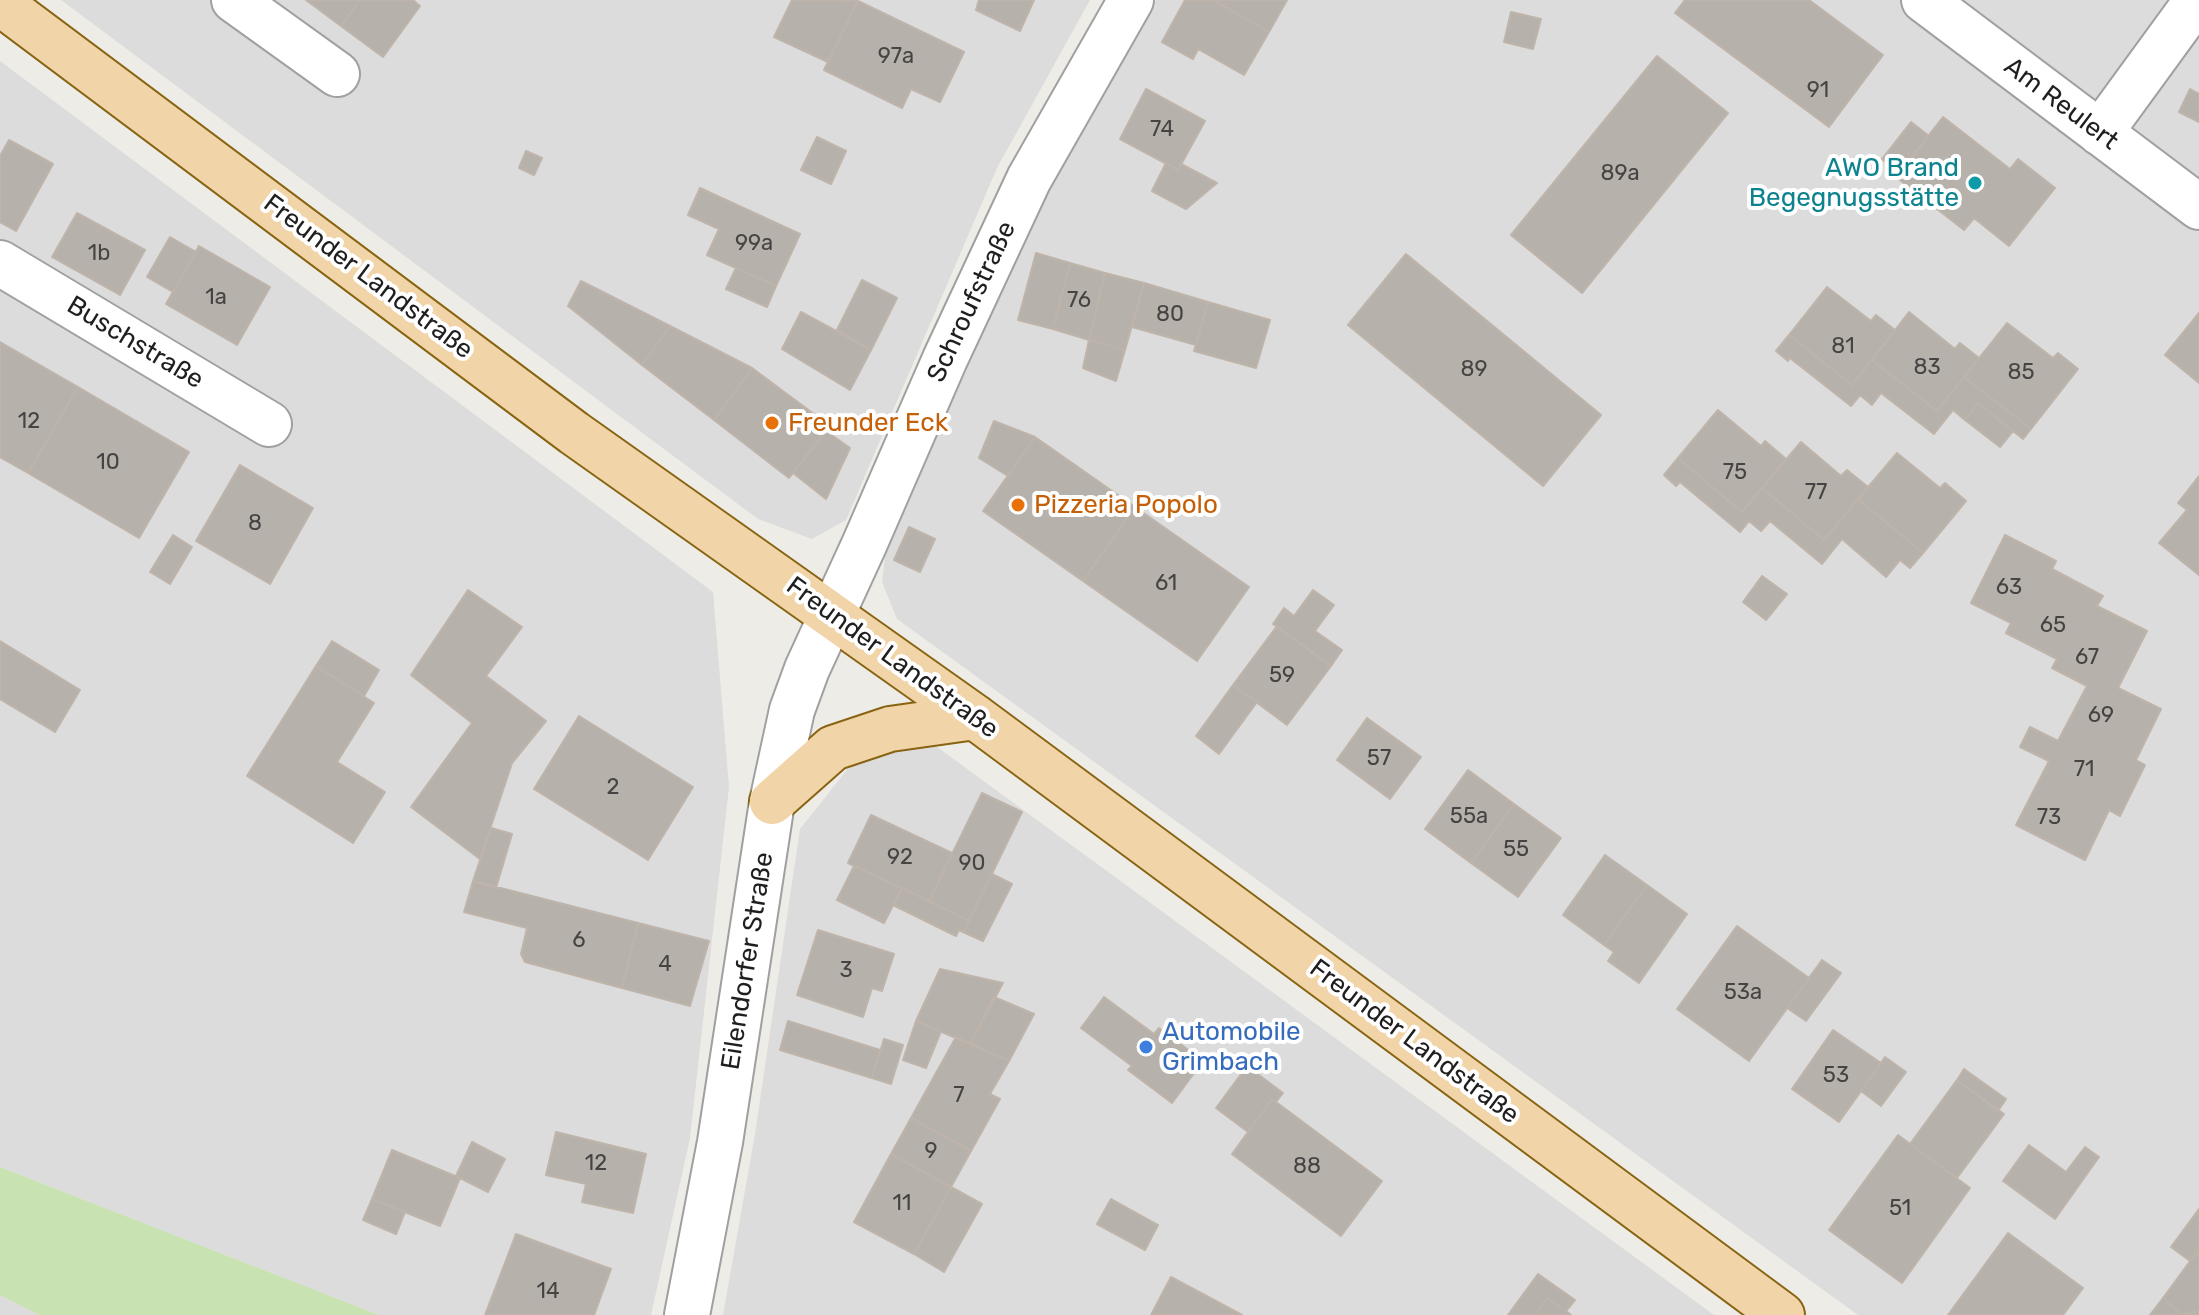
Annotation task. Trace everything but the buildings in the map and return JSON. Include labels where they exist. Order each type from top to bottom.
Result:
[{"type":"main road","name":"Freunder Landstraße","points":[[0,3],[574,433],[975,717],[1782,1315]]},
{"type":"main road","points":[[772,802],[833,748],[890,729],[975,717]]},
{"type":"street","points":[[234,0],[337,74]]},
{"type":"street","name":"Schroufstraße","points":[[832,613],[1029,179],[1131,0]]},
{"type":"street","name":"Am Reulert","points":[[1924,0],[2199,207]]},
{"type":"street","points":[[2100,133],[2197,0]]},
{"type":"street","name":"Buschstraße","points":[[0,263],[269,424]]},
{"type":"street","name":"Eilendorfer Straße","points":[[687,1315],[720,1142],[772,802],[792,710],[832,613]]},
{"type":"shaded area","points":[[61,0],[1090,0],[997,168],[846,520],[812,539],[758,519]]},
{"type":"shaded area","points":[[1156,0],[2199,0],[2199,1315],[1858,1315],[897,619],[882,582],[887,541],[1052,186]]},
{"type":"shaded area","points":[[0,61],[713,592],[729,787],[690,1138],[651,1315],[379,1315],[0,1167]]},
{"type":"shaded area","points":[[929,741],[1714,1315],[723,1315],[755,1134],[800,829],[850,766]]},
{"type":"shaded area","points":[[0,1295],[39,1315],[0,1315]]},
{"type":"green space","points":[[0,1167],[379,1315],[39,1315],[0,1295]]},
{"type":"place","name":"AWO Brand Begegnugsstätte","points":[[1975,183]]},
{"type":"place","name":"Freunder Eck","points":[[772,423]]},
{"type":"place","name":"Pizzeria Popolo","points":[[1018,505]]},
{"type":"place","name":"Automobile Grimbach","points":[[1146,1047]]}]
